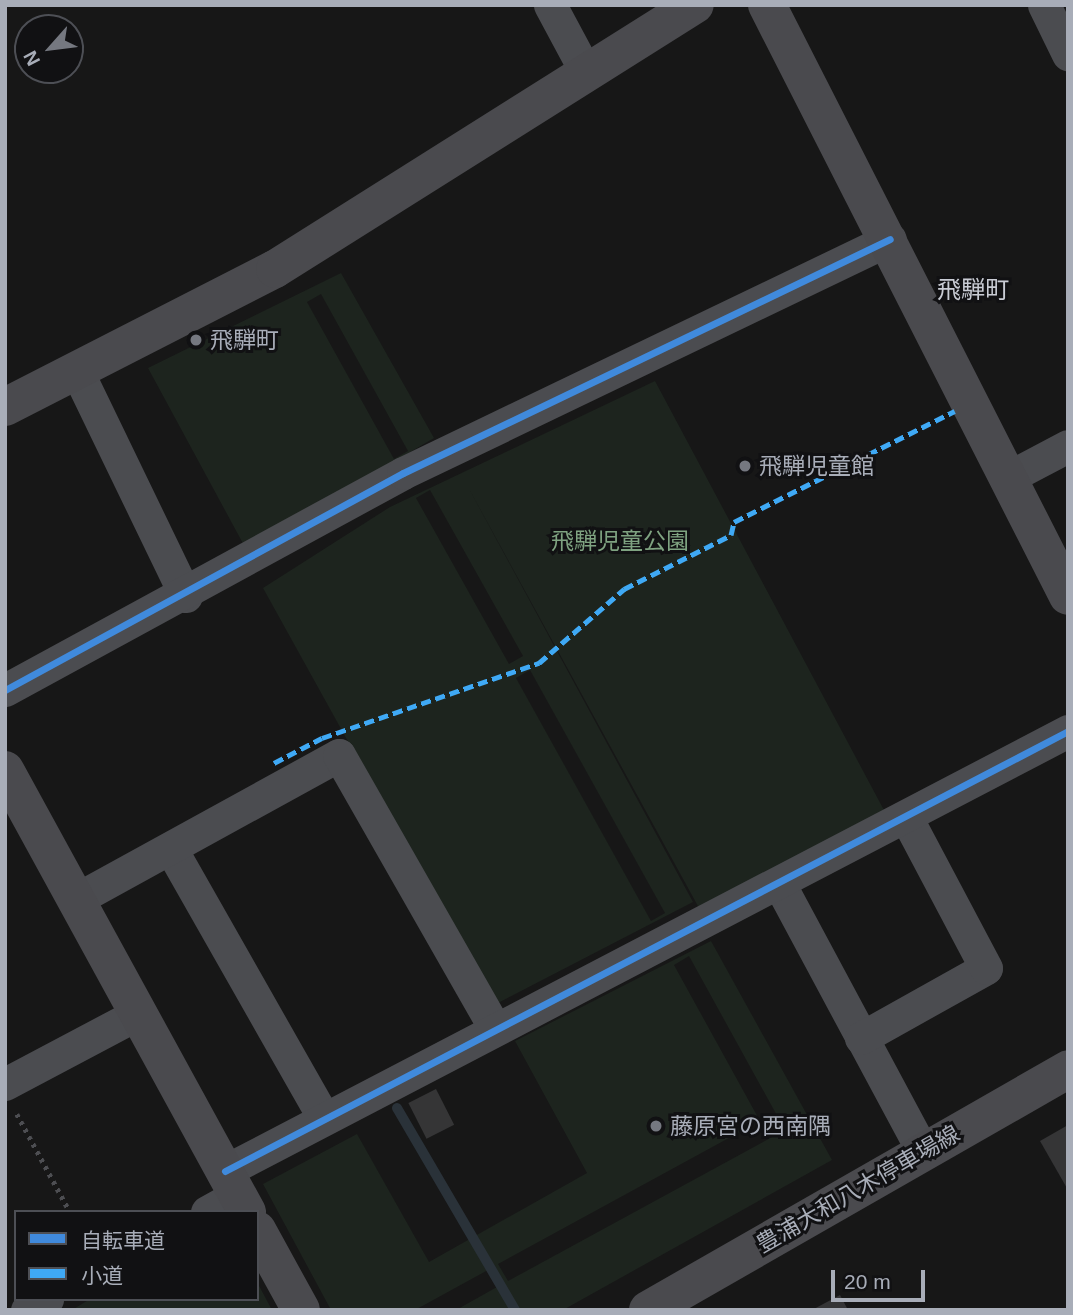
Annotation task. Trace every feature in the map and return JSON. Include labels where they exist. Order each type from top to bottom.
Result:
[{"type":"street","points":[[550,5],[586,72]]},
{"type":"street","points":[[5,407],[275,270],[695,5]]},
{"type":"street","points":[[767,5],[1011,476],[1068,596]]},
{"type":"street","points":[[1044,5],[1068,54]]},
{"type":"street","points":[[5,690],[186,596],[403,473],[890,239]]},
{"type":"street","points":[[77,371],[186,596]]},
{"type":"street","points":[[1011,476],[1068,446]]},
{"type":"street","points":[[5,770],[137,1014],[229,1197],[324,1118],[906,819],[1068,731]]},
{"type":"street","points":[[75,900],[339,755],[495,1029]]},
{"type":"street","points":[[861,1038],[986,968],[906,819]]},
{"type":"street","points":[[172,849],[324,1118]]},
{"type":"street","points":[[779,884],[923,1152]]},
{"type":"street","points":[[8,1095],[137,1014]]},
{"type":"street","name":"豊浦大和八木停車場線","points":[[648,1310],[1068,1069]]},
{"type":"street","points":[[259,1234],[301,1310]]},
{"type":"street","points":[[27,1310],[43,1301]]},
{"type":"path","points":[[8,1095],[69,1210]]},
{"type":"green space","points":[[341,273],[434,438],[246,549],[148,368]],"holes":[[[321,294],[408,451],[394,459],[307,302]]]},
{"type":"green space","name":"飛騨児童公園","points":[[655,381],[885,812],[699,908],[468,487],[693,902],[494,1005],[263,588],[390,507]],"holes":[[[430,490],[523,656],[509,664],[416,498]],[[530,670],[665,913],[651,921],[516,678]]]},
{"type":"green space","name":"藤原宮の西南隅","points":[[711,941],[832,1160],[563,1310],[456,1310],[497,1287],[488,1270],[415,1310],[331,1310],[263,1184],[357,1134],[429,1262],[587,1173],[515,1041]],"holes":[[[689,956],[785,1130],[508,1281],[498,1264],[760,1121],[674,965]]]},
{"type":"green space","points":[[259,1286],[272,1310],[72,1310],[87,1301],[259,1301]]},
{"type":"building","points":[[436,1089],[454,1125],[427,1139],[408,1103]]},
{"type":"building","points":[[1068,1125],[1068,1190],[1040,1141]]},
{"type":"building","points":[[840,1295],[848,1310],[812,1310]]},
{"type":"waterway","points":[[397,1108],[515,1310]]},
{"type":"marked path","points":[[274,763],[322,738],[539,663],[624,589],[731,535],[734,522],[955,411]]},
{"type":"cycle path","points":[[5,690],[403,473],[890,239]]},
{"type":"cycle path","points":[[225,1171],[1068,731]]},
{"type":"place","name":"飛騨町","points":[[196,340]]},
{"type":"place","name":"飛騨児童館","points":[[745,466]]},
{"type":"place","name":"藤原宮の西南隅","points":[[656,1126]]},
{"type":"district","name":"飛騨町","points":[[973,290]]}]
